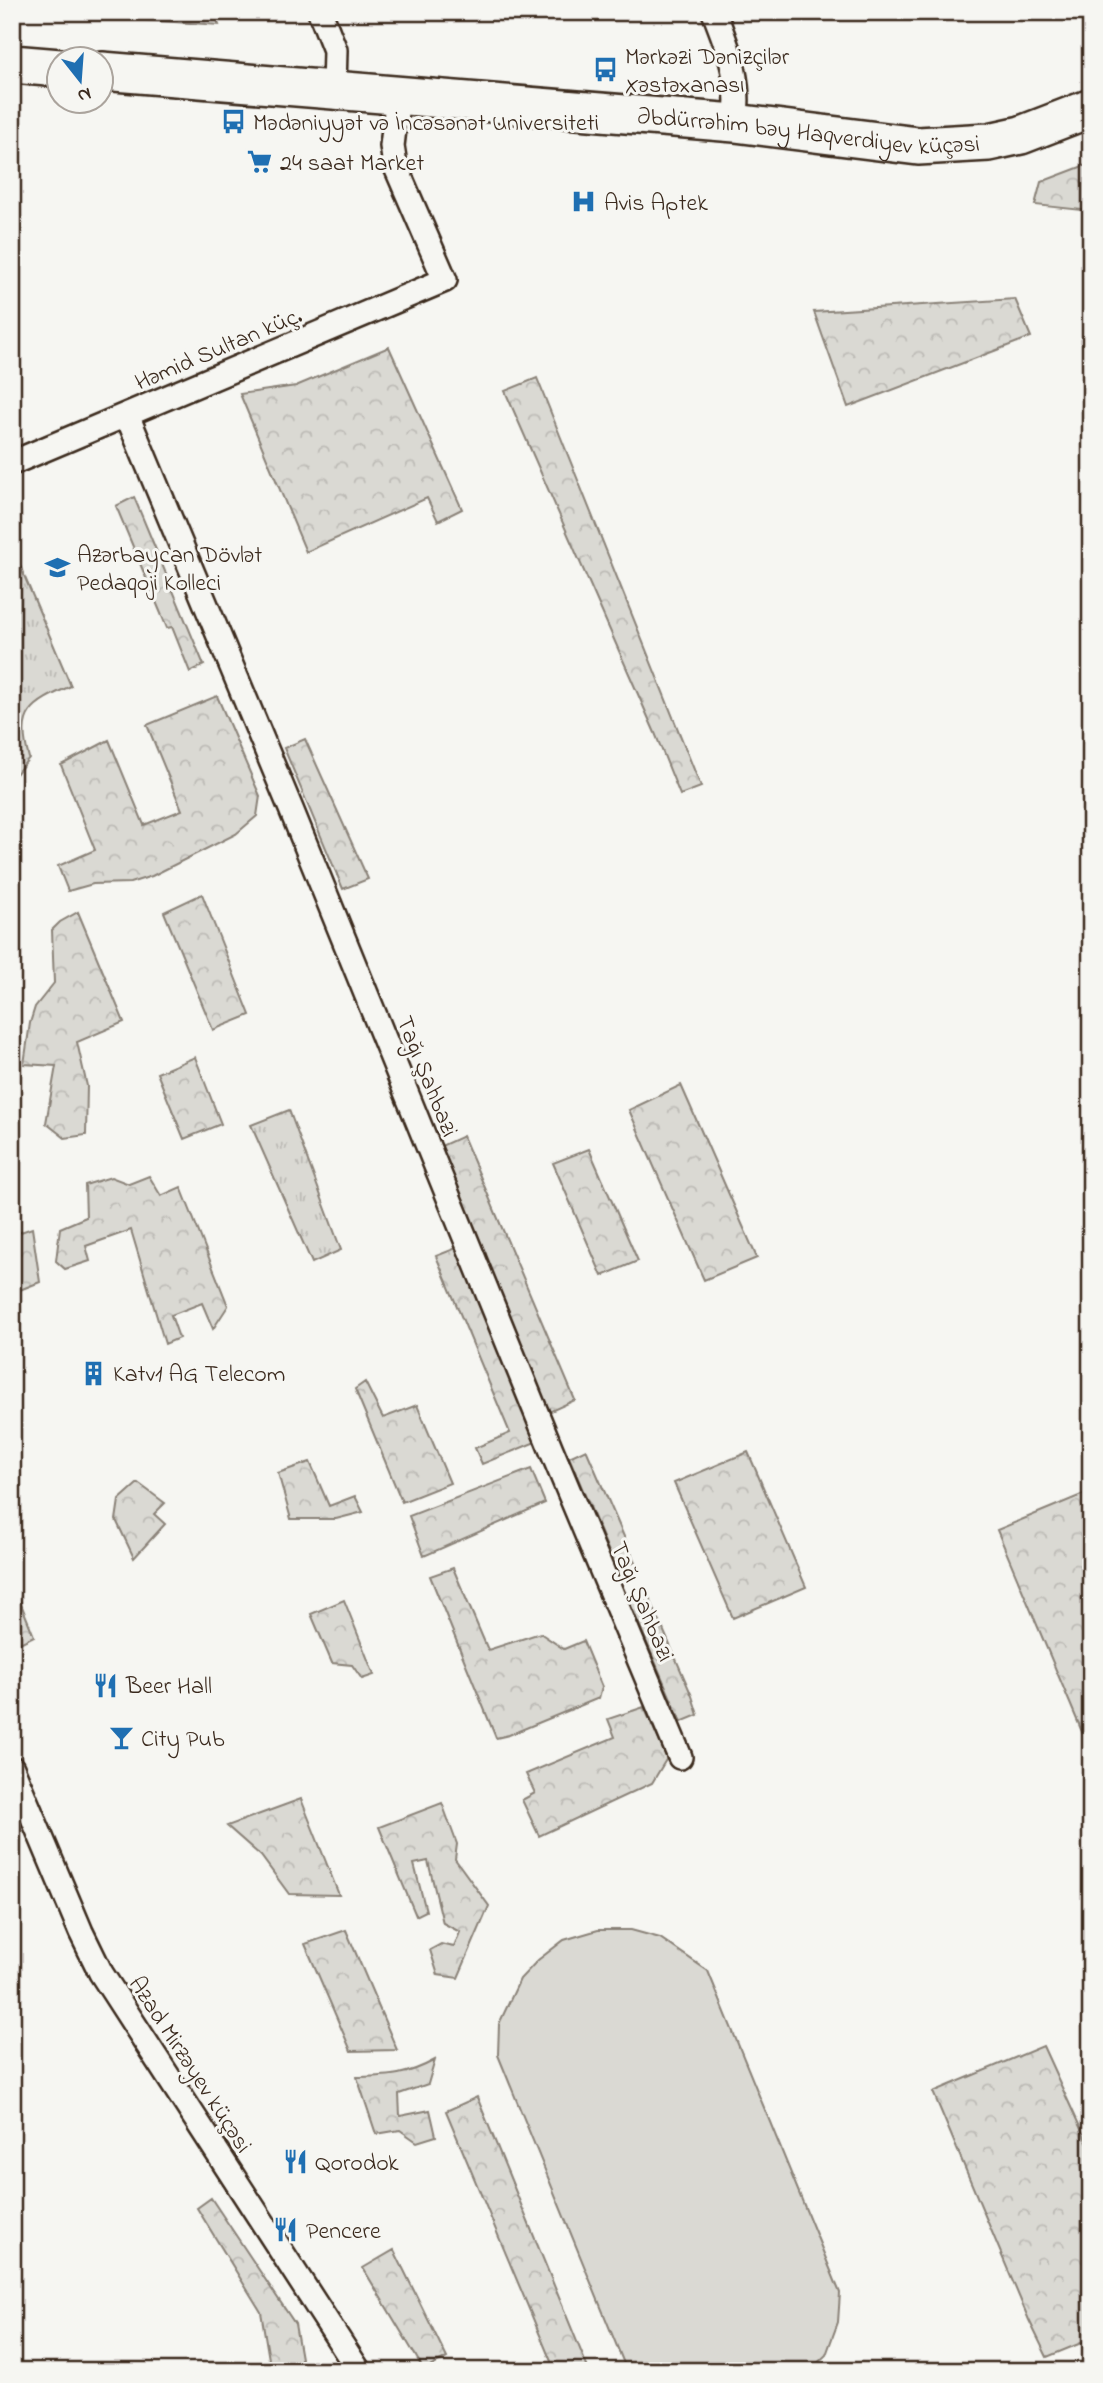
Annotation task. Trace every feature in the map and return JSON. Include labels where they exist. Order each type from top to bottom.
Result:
[{"type":"main road","points":[[12,64],[46,67]]},
{"type":"main road","name":"Əbdürrəhim bəy Haqverdiyev küçəsi","points":[[116,72],[735,123],[918,146],[989,142],[1021,135],[1091,108]]},
{"type":"street","points":[[320,12],[335,50],[334,89]]},
{"type":"street","points":[[715,12],[736,74],[738,106],[735,123]]},
{"type":"street","name":"Həmid Sultan küç.","points":[[12,463],[445,280],[395,165],[392,146],[398,95]]},
{"type":"street","name":"Tağı Şahbazi","points":[[127,415],[680,1757]]},
{"type":"street","name":"Azad Mirzəyev küçəsi","points":[[12,1768],[81,1933],[101,1973],[359,2371]]},
{"type":"green space","points":[[58,12],[214,12],[219,25],[67,15]]},
{"type":"green space","points":[[1091,163],[1091,211],[1035,205],[1041,182]]},
{"type":"green space","points":[[1015,299],[1031,337],[848,407],[814,312]]},
{"type":"green space","points":[[389,347],[462,509],[438,521],[427,498],[306,552],[240,394],[296,386]]},
{"type":"green space","points":[[537,378],[701,787],[680,795],[505,391]]},
{"type":"green space","points":[[134,497],[204,665],[190,672],[172,627],[167,628],[116,506]]},
{"type":"green space","points":[[12,547],[71,686],[46,698],[30,712],[24,730],[29,758],[12,779]]},
{"type":"green space","points":[[217,696],[260,796],[257,816],[236,834],[152,876],[130,883],[93,884],[68,891],[58,866],[95,850],[61,765],[109,740],[144,825],[182,810],[147,725]]},
{"type":"green space","points":[[305,739],[368,879],[343,889],[284,748]]},
{"type":"green space","points":[[202,894],[250,1015],[213,1030],[164,912]]},
{"type":"green space","points":[[78,912],[124,1022],[77,1042],[87,1086],[86,1135],[65,1138],[46,1123],[56,1066],[24,1064],[35,1007],[54,983],[52,930]]},
{"type":"green space","points":[[195,1057],[221,1124],[184,1139],[157,1073]]},
{"type":"green space","points":[[681,1085],[757,1258],[704,1280],[629,1110]]},
{"type":"green space","points":[[289,1110],[341,1250],[312,1263],[251,1125]]},
{"type":"green space","points":[[463,1136],[575,1400],[549,1412],[441,1146]]},
{"type":"green space","points":[[589,1149],[638,1261],[602,1276],[553,1163]]},
{"type":"green space","points":[[149,1176],[161,1196],[181,1187],[228,1306],[213,1329],[202,1303],[171,1315],[179,1338],[165,1344],[131,1230],[86,1246],[90,1261],[65,1269],[56,1261],[60,1228],[86,1217],[85,1185],[111,1177],[129,1184]]},
{"type":"green space","points":[[32,1228],[40,1282],[12,1293],[12,1235]]},
{"type":"green space","points":[[459,1247],[538,1441],[482,1464],[475,1448],[510,1433],[436,1256]]},
{"type":"green space","points":[[365,1382],[383,1418],[417,1405],[450,1483],[402,1502],[355,1389]]},
{"type":"green space","points":[[586,1449],[635,1562],[617,1571],[569,1457]]},
{"type":"green space","points":[[748,1452],[806,1587],[733,1618],[674,1483]]},
{"type":"green space","points":[[310,1462],[329,1506],[355,1496],[363,1512],[336,1519],[291,1519],[278,1473]]},
{"type":"green space","points":[[531,1469],[545,1503],[424,1556],[409,1516]]},
{"type":"green space","points":[[138,1483],[165,1503],[154,1514],[165,1524],[134,1558],[116,1520],[119,1500]]},
{"type":"green space","points":[[1091,1491],[1091,1753],[997,1530]]},
{"type":"green space","points":[[453,1568],[488,1650],[540,1633],[564,1649],[583,1641],[602,1687],[599,1698],[496,1738],[430,1576]]},
{"type":"green space","points":[[12,1582],[34,1636],[12,1647],[12,1630],[15,1628]]},
{"type":"green space","points":[[646,1590],[698,1715],[681,1722],[628,1599]]},
{"type":"green space","points":[[344,1600],[374,1675],[362,1679],[352,1665],[332,1663],[311,1614]]},
{"type":"green space","points":[[644,1707],[667,1758],[652,1783],[539,1836],[522,1800],[535,1793],[526,1774],[615,1737],[608,1719]]},
{"type":"green space","points":[[301,1799],[339,1895],[289,1894],[261,1856],[227,1826]]},
{"type":"green space","points":[[442,1803],[457,1844],[455,1859],[489,1906],[458,1978],[438,1975],[430,1950],[441,1944],[454,1947],[460,1932],[443,1923],[428,1861],[414,1864],[426,1911],[416,1916],[379,1827]]},
{"type":"green space","points":[[346,1930],[397,2050],[351,2051],[305,1944]]},
{"type":"green space","points":[[598,1930],[631,1930],[660,1938],[708,1971],[840,2293],[838,2322],[826,2355],[809,2371],[627,2371],[498,2055],[499,2024],[520,1979],[538,1960],[564,1940]]},
{"type":"green space","points":[[1043,2046],[1091,2151],[1091,2339],[1047,2357],[933,2092]]},
{"type":"green space","points":[[435,2060],[428,2084],[399,2094],[400,2116],[430,2110],[436,2136],[417,2142],[400,2130],[376,2134],[357,2077],[397,2074]]},
{"type":"green space","points":[[477,2097],[589,2371],[555,2371],[446,2111]]},
{"type":"green space","points":[[211,2198],[295,2324],[303,2370],[271,2371],[261,2312],[197,2208]]},
{"type":"green space","points":[[394,2250],[447,2358],[424,2370],[363,2268]]},
{"type":"place","name":"Mərkəzi Dənizçilər Xəstəxanası","points":[[605,70]]},
{"type":"place","name":"Mədəniyyət və İncəsənət Universiteti","points":[[233,122]]},
{"type":"place","name":"24 saat Market","points":[[260,162]]},
{"type":"place","name":"Avis Aptek","points":[[584,202]]},
{"type":"place","name":"Azərbaycan Dövlət Pedaqoji Kolleci","points":[[57,568]]},
{"type":"place","name":"Katv1 AG Telecom","points":[[93,1373]]},
{"type":"place","name":"Beer Hall","points":[[106,1685]]},
{"type":"place","name":"City Pub","points":[[121,1738]]},
{"type":"place","name":"Qorodok","points":[[295,2162]]},
{"type":"place","name":"Pencere","points":[[286,2230]]}]
